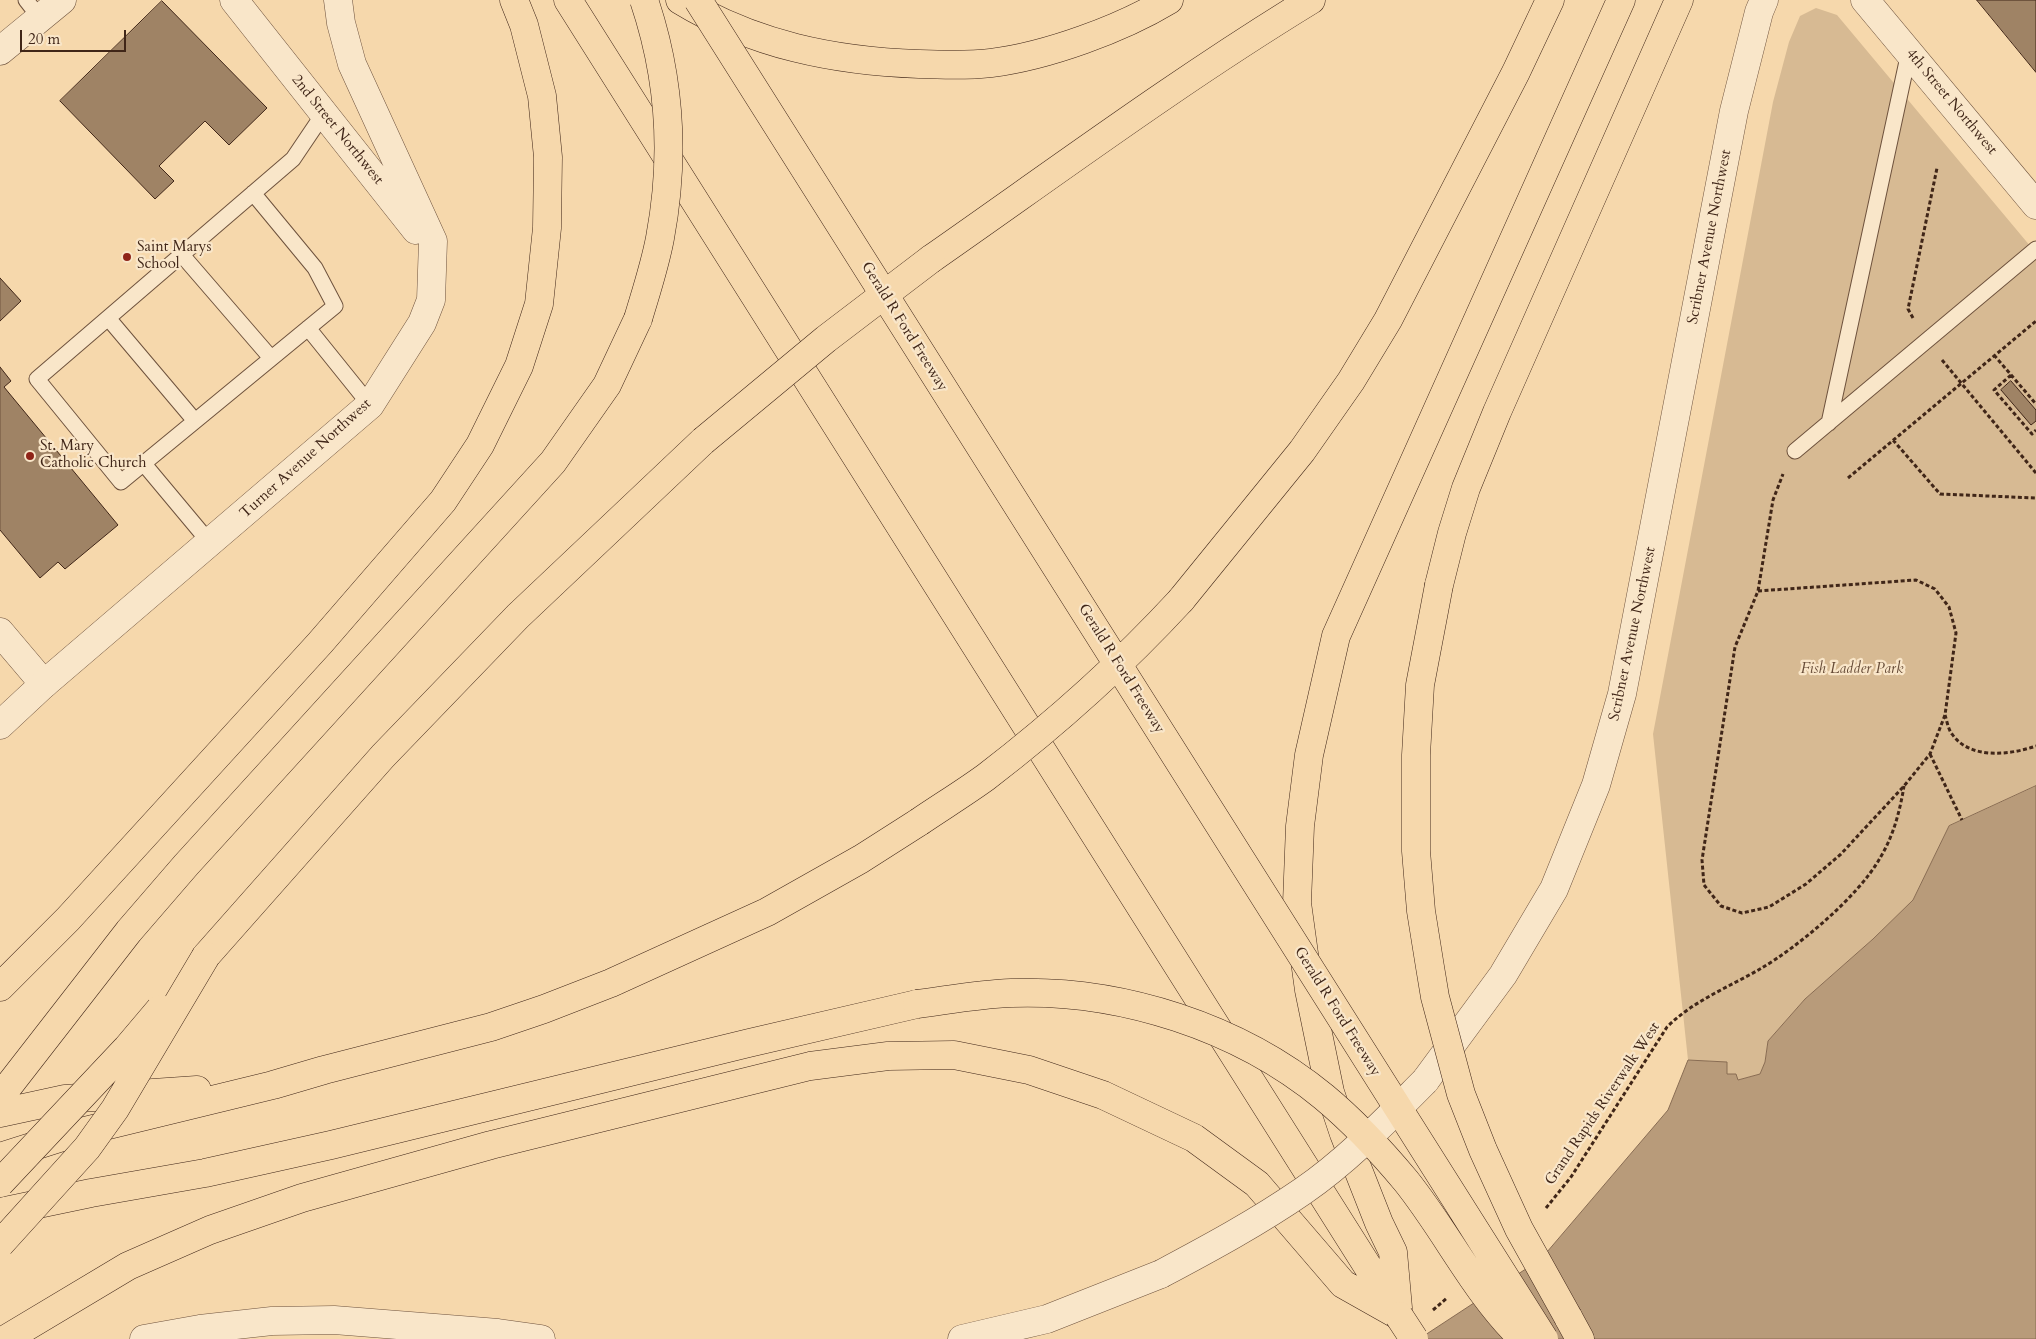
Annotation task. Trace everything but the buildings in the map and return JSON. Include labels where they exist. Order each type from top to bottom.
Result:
[{"type":"highway","points":[[0,987],[68,919],[320,643],[444,501],[480,445],[519,366],[539,304],[547,228],[548,157],[542,96],[524,25],[514,0]]},
{"type":"highway","points":[[568,0],[1414,1339]]},
{"type":"highway","points":[[0,1097],[129,931],[316,720],[553,462],[607,385],[638,319],[660,239],[668,181],[665,90],[658,52],[644,0]]},
{"type":"highway","points":[[680,0],[751,36],[824,55],[886,63],[956,65],[991,63],[1034,55],[1088,38],[1169,0]]},
{"type":"highway","name":"Gerald R Ford Freeway","points":[[698,0],[1544,1339]]},
{"type":"highway","points":[[0,1183],[126,1048],[383,756],[511,624],[703,441],[826,339],[932,260],[1225,54],[1311,0]]},
{"type":"highway","points":[[0,1157],[72,1134],[273,1085],[490,1027],[611,983],[767,912],[862,859],[984,778],[1047,728],[1149,635],[1181,600],[1302,451],[1351,380],[1388,320],[1516,72],[1550,0]]},
{"type":"highway","points":[[1399,1316],[1393,1252],[1347,1143],[1330,1092],[1309,990],[1298,903],[1300,826],[1309,755],[1336,636],[1621,0]]},
{"type":"highway","points":[[1580,1339],[1519,1229],[1482,1150],[1461,1094],[1435,997],[1421,911],[1416,850],[1415,793],[1420,685],[1439,585],[1466,488],[1497,412],[1679,0]]},
{"type":"highway","points":[[0,1244],[87,1148],[115,1110],[206,956]]},
{"type":"highway","points":[[0,1212],[91,1193],[205,1173],[331,1145],[917,1004],[1011,993],[1092,997],[1154,1011],[1197,1025],[1231,1039],[1281,1066],[1324,1097],[1357,1127],[1406,1182],[1485,1296],[1523,1339]]},
{"type":"highway","points":[[6,1339],[128,1266],[210,1230],[302,1198],[491,1145],[810,1066],[888,1056],[954,1055],[1029,1070],[1102,1095],[1194,1138],[1257,1184],[1343,1284],[1399,1316]]},
{"type":"highway","points":[[0,1113],[65,1099],[273,1085]]},
{"type":"street","points":[[0,51],[33,9],[62,0]]},
{"type":"street","name":"2nd Street Northwest","points":[[234,0],[412,224],[433,264]]},
{"type":"street","name":"Turner Avenue Northwest","points":[[0,725],[44,684],[370,404],[422,323],[431,300],[433,241],[352,64],[341,22],[338,0]]},
{"type":"street","name":"Scribner Avenue Northwest","points":[[962,1339],[1047,1319],[1161,1274],[1230,1237],[1304,1191],[1362,1144],[1425,1081],[1503,975],[1554,889],[1596,785],[1622,694],[1734,111],[1759,12],[1764,0]]},
{"type":"street","name":"4th Street Northwest","points":[[1866,0],[2036,205]]},
{"type":"street","points":[[0,632],[44,684]]},
{"type":"street","points":[[144,1339],[200,1328],[262,1322],[325,1320],[498,1333],[540,1339]]},
{"type":"lane","points":[[1828,423],[1909,52]]},
{"type":"lane","points":[[253,193],[315,268],[334,306],[121,482],[37,379],[182,255],[253,193],[293,159],[324,113]]},
{"type":"lane","points":[[1795,452],[2036,249]]},
{"type":"lane","points":[[182,255],[271,358]]},
{"type":"lane","points":[[108,318],[195,421]]},
{"type":"lane","points":[[308,328],[370,404]]},
{"type":"lane","points":[[144,464],[210,543]]},
{"type":"path","points":[[1848,478],[2036,321]]},
{"type":"path","points":[[1994,355],[2036,404]]},
{"type":"path","points":[[2011,375],[1994,390],[2032,434],[2036,430]]},
{"type":"path","points":[[1893,440],[1940,494],[2036,498]]},
{"type":"path","points":[[1795,452],[1779,481],[1773,500],[1758,591],[1734,647],[1702,860],[1704,885],[1721,906],[1742,913],[1769,907],[1806,884],[1841,854],[1904,786]]},
{"type":"path","name":"Grand Rapids Riverwalk West","points":[[1540,1214],[1571,1177],[1667,1028],[1680,1015],[1695,1005],[1763,967],[1818,927],[1853,893],[1880,858],[1899,813],[1904,786],[1930,754],[1945,715],[1956,633],[1949,607],[1935,590],[1916,580],[1758,591]]},
{"type":"path","points":[[1945,715],[1951,733],[1964,746],[1983,752],[2002,753],[2022,751],[2036,746]]},
{"type":"path","points":[[1930,754],[1962,820]]},
{"type":"path","points":[[1430,1313],[1452,1294]]},
{"type":"green space","name":"Fish Ladder Park","points":[[1816,8],[1837,15],[2036,253],[2036,786],[1949,826],[1913,900],[1873,939],[1805,999],[1768,1041],[1765,1062],[1760,1074],[1738,1080],[1727,1074],[1726,1062],[1688,1060],[1653,734],[1773,102],[1789,42],[1800,16]]},
{"type":"shaded area","points":[[2036,786],[2036,1339],[1419,1339],[1541,1259],[1668,1110],[1688,1060],[1727,1062],[1727,1074],[1736,1074],[1738,1080],[1760,1074],[1765,1062],[1768,1041],[1805,999],[1873,939],[1913,900],[1949,826]]},
{"type":"place","name":"Saint Marys School","points":[[127,257]]},
{"type":"place","name":"St. Mary Catholic Church","points":[[30,456]]}]
